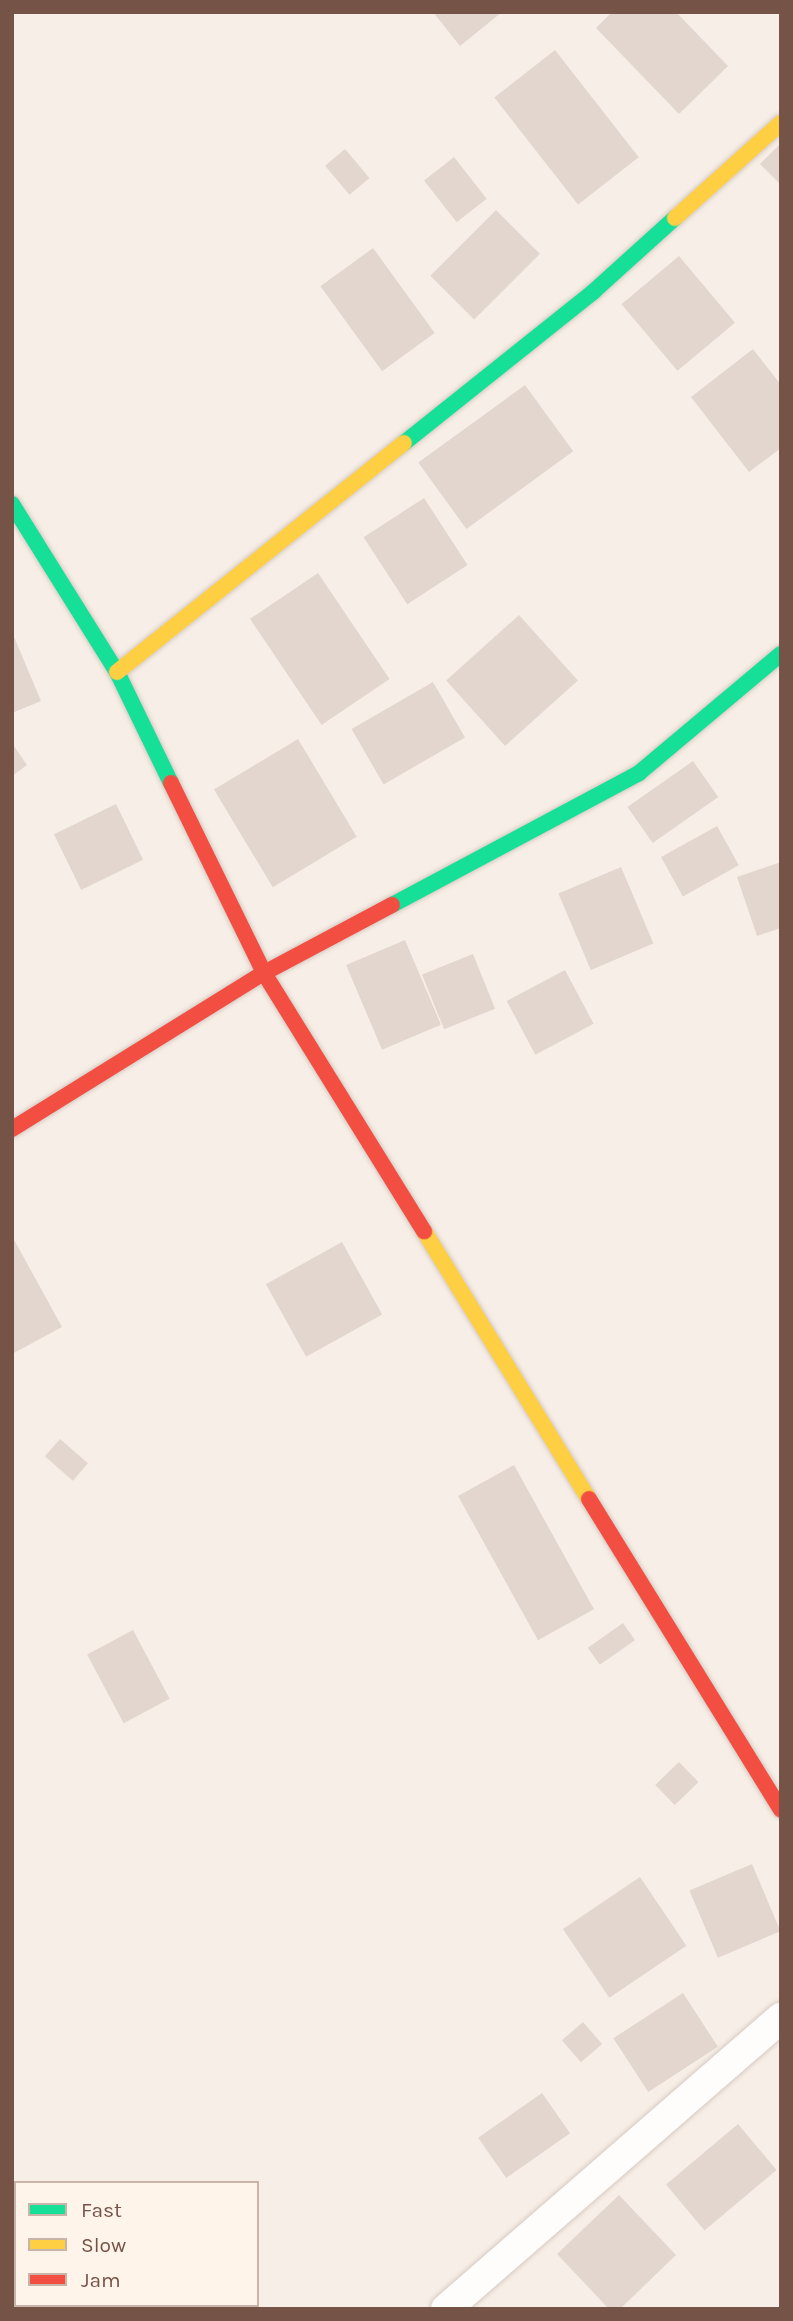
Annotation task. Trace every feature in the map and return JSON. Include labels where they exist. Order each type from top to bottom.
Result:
[{"type":"street","points":[[117,672],[593,292],[781,123]]},
{"type":"street","points":[[12,504],[117,672],[264,973],[781,1810]]},
{"type":"street","points":[[12,1129],[264,973],[639,773],[781,654]]},
{"type":"street","points":[[446,2309],[781,2018]]},
{"type":"building","points":[[433,12],[502,12],[460,46]]},
{"type":"building","points":[[612,12],[676,12],[728,66],[679,114],[596,28]]},
{"type":"building","points":[[555,50],[639,157],[578,205],[494,97]]},
{"type":"building","points":[[781,143],[781,185],[760,164]]},
{"type":"building","points":[[345,149],[369,178],[350,195],[325,166]]},
{"type":"building","points":[[454,157],[487,199],[457,222],[424,180]]},
{"type":"building","points":[[496,210],[540,254],[474,320],[430,276]]},
{"type":"building","points":[[373,248],[435,333],[382,371],[320,286]]},
{"type":"building","points":[[679,256],[735,323],[677,371],[622,304]]},
{"type":"building","points":[[753,349],[781,385],[781,448],[749,472],[691,397]]},
{"type":"building","points":[[525,385],[573,451],[466,529],[418,463]]},
{"type":"building","points":[[424,498],[468,565],[407,604],[364,537]]},
{"type":"building","points":[[318,573],[390,679],[322,725],[250,619]]},
{"type":"building","points":[[519,615],[578,680],[505,746],[446,681]]},
{"type":"building","points":[[12,632],[41,701],[12,713]]},
{"type":"building","points":[[433,682],[465,737],[384,784],[352,729]]},
{"type":"building","points":[[298,739],[357,837],[273,887],[214,789]]},
{"type":"building","points":[[12,743],[27,765],[12,776]]},
{"type":"building","points":[[693,761],[718,797],[653,843],[627,807]]},
{"type":"building","points":[[116,804],[143,860],[81,890],[54,834]]},
{"type":"building","points":[[717,826],[739,865],[683,896],[661,857]]},
{"type":"building","points":[[781,862],[781,928],[757,936],[737,877]]},
{"type":"building","points":[[621,867],[653,943],[591,970],[558,894]]},
{"type":"building","points":[[405,940],[441,1025],[382,1050],[346,965]]},
{"type":"building","points":[[473,954],[495,1009],[444,1029],[422,975]]},
{"type":"building","points":[[565,970],[594,1024],[535,1055],[507,1001]]},
{"type":"building","points":[[12,1236],[62,1327],[12,1354]]},
{"type":"building","points":[[342,1242],[382,1315],[306,1357],[266,1284]]},
{"type":"building","points":[[60,1439],[88,1463],[73,1481],[45,1456]]},
{"type":"building","points":[[514,1465],[594,1609],[538,1640],[458,1496]]},
{"type":"building","points":[[623,1623],[635,1640],[600,1665],[588,1648]]},
{"type":"building","points":[[133,1630],[170,1699],[124,1723],[87,1654]]},
{"type":"building","points":[[679,1762],[698,1782],[675,1805],[655,1785]]},
{"type":"building","points":[[752,1864],[781,1931],[718,1958],[689,1891]]},
{"type":"building","points":[[640,1877],[686,1946],[609,1998],[563,1929]]},
{"type":"building","points":[[683,1993],[718,2047],[648,2092],[613,2038]]},
{"type":"building","points":[[583,2022],[602,2044],[581,2062],[562,2040]]},
{"type":"building","points":[[542,2093],[570,2133],[506,2178],[478,2138]]},
{"type":"building","points":[[738,2124],[777,2170],[705,2230],[666,2184]]},
{"type":"building","points":[[619,2195],[676,2255],[620,2309],[609,2309],[557,2254]]},
{"type":"traffic: fast","points":[[404,443],[593,292],[675,218]]},
{"type":"traffic: fast","points":[[12,504],[117,672],[171,783]]},
{"type":"traffic: fast","points":[[392,905],[639,773],[781,654]]},
{"type":"traffic: slow","points":[[675,218],[781,123]]},
{"type":"traffic: slow","points":[[117,672],[404,443]]},
{"type":"traffic: slow","points":[[424,1231],[589,1499]]},
{"type":"traffic: jam","points":[[171,783],[264,973],[424,1231]]},
{"type":"traffic: jam","points":[[12,1129],[264,973],[392,905]]},
{"type":"traffic: jam","points":[[589,1499],[781,1810]]}]
